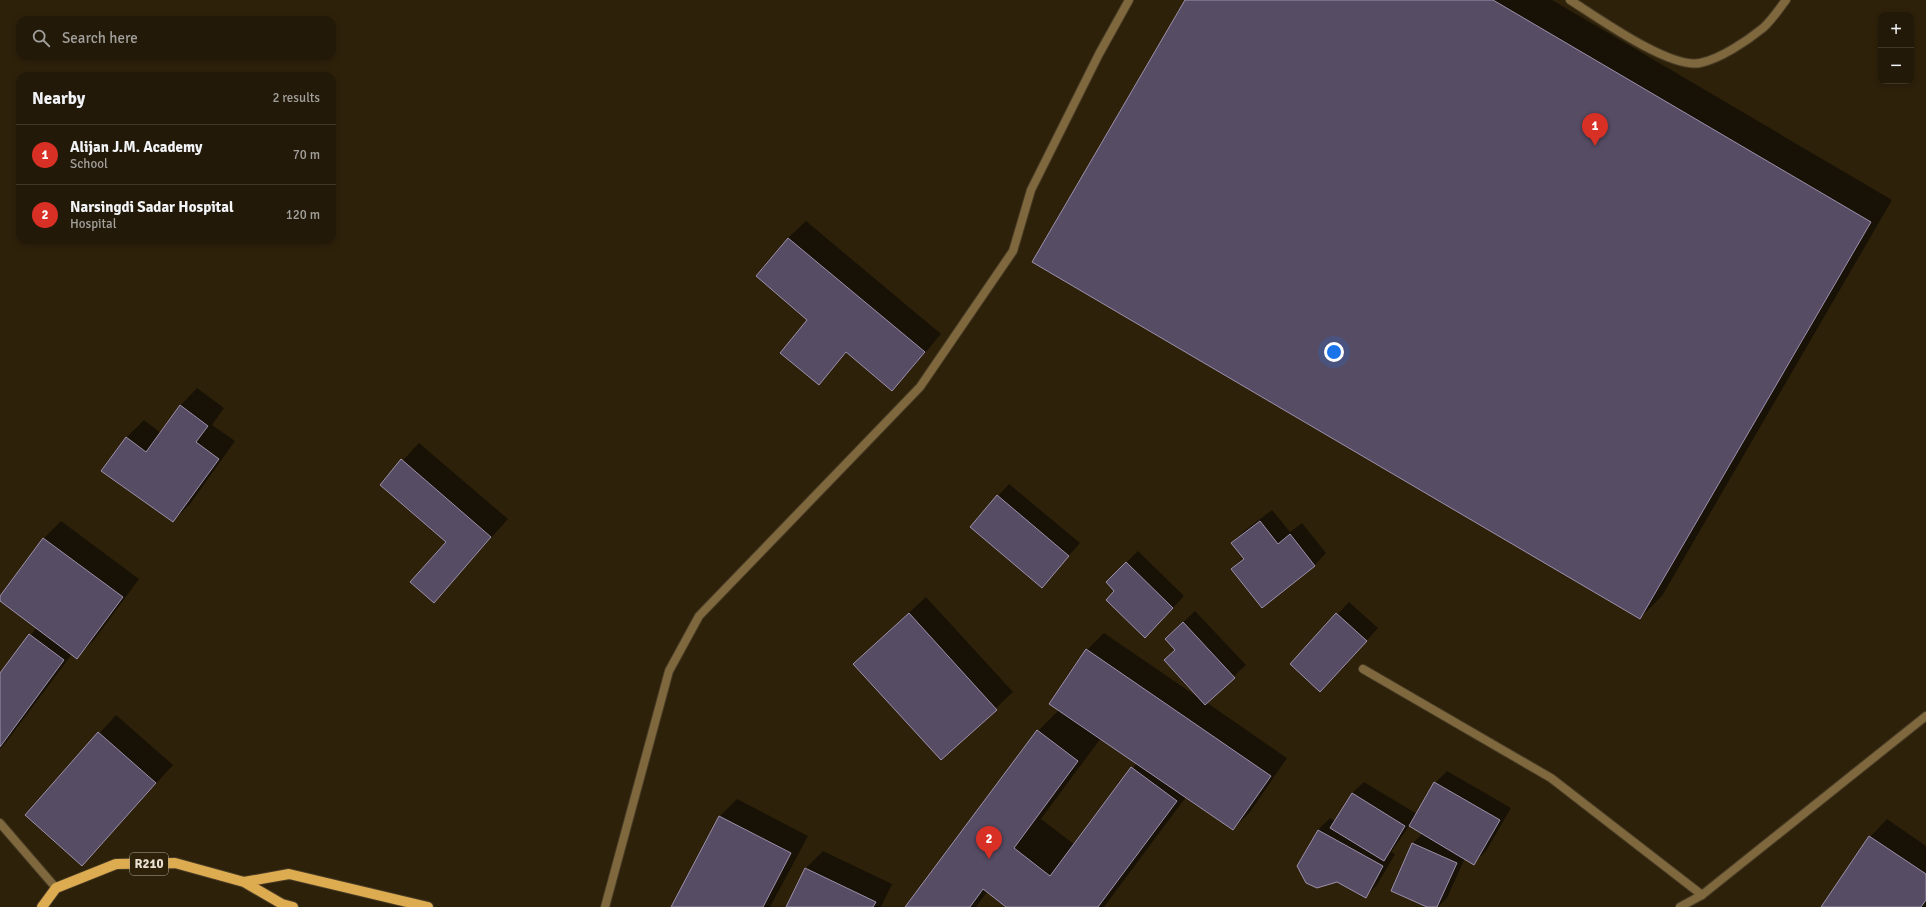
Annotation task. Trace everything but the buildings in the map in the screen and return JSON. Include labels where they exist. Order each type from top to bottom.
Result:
[{"type":"main road","name":"R210","points":[[56,888],[116,864],[175,863],[244,882],[282,904],[293,907]]},
{"type":"main road","name":"R210","points":[[244,882],[289,874],[428,907]]},
{"type":"main road","points":[[42,907],[56,888]]},
{"type":"street","points":[[605,907],[669,671],[699,616],[920,387],[1013,250],[1031,190],[1099,54],[1129,0]]},
{"type":"street","points":[[1570,0],[1615,29],[1669,59],[1698,64],[1720,57],[1764,28],[1786,0]]},
{"type":"street","points":[[1363,669],[1551,778],[1702,895]]},
{"type":"street","points":[[1680,907],[1702,895],[1926,716]]},
{"type":"street","points":[[0,823],[56,888]]},
{"type":"place","name":"Alijan J.M. Academy","points":[[1595,146]]},
{"type":"place","name":"Narsingdi Sadar Hospital","points":[[989,859]]}]
